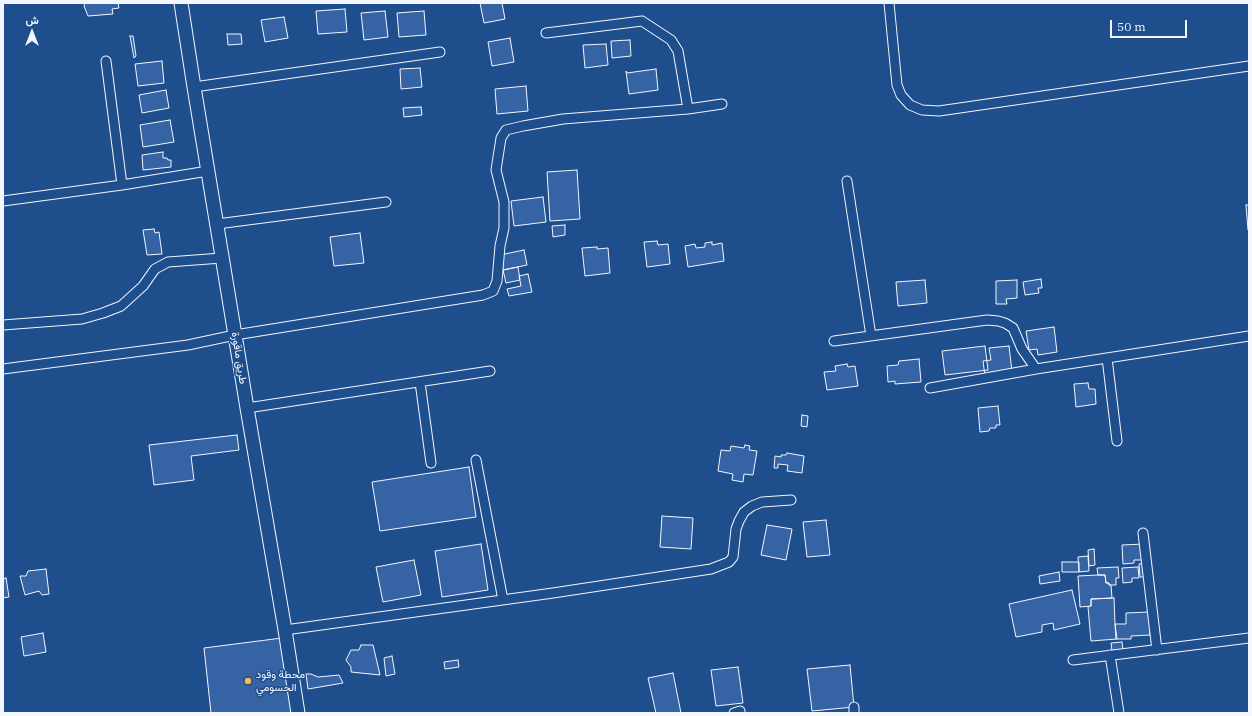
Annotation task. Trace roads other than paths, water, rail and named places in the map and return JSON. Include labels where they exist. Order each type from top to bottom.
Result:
[{"type":"street","name":"طريق ماقورة","points":[[181,3],[216,224],[236,335],[298,713]]},
{"type":"street","points":[[888,3],[897,85],[901,95],[910,105],[922,110],[939,111],[1249,66]]},
{"type":"street","points":[[546,34],[642,21],[671,40],[678,51],[688,109]]},
{"type":"street","points":[[194,87],[440,52]]},
{"type":"street","points":[[106,61],[122,185]]},
{"type":"street","points":[[3,369],[188,345],[236,335],[483,294],[493,291],[497,281],[500,246],[504,228],[504,202],[496,170],[501,138],[506,130],[563,119],[688,109],[722,104]]},
{"type":"street","points":[[3,201],[122,185],[208,171]]},
{"type":"street","points":[[847,181],[871,336]]},
{"type":"street","points":[[216,224],[386,202]]},
{"type":"street","points":[[3,325],[82,319],[103,313],[121,306],[143,286],[155,269],[168,262],[222,258]]},
{"type":"street","points":[[834,341],[987,320],[998,321],[1013,328],[1022,349],[1036,369]]},
{"type":"street","points":[[930,388],[1036,369],[1249,336]]},
{"type":"street","points":[[1107,358],[1117,441]]},
{"type":"street","points":[[247,408],[490,371]]},
{"type":"street","points":[[420,382],[431,463]]},
{"type":"street","points":[[476,460],[503,600]]},
{"type":"street","points":[[285,630],[503,600],[722,566],[729,562],[733,557],[736,529],[744,512],[752,506],[762,502],[791,500]]},
{"type":"street","points":[[1143,533],[1157,650]]},
{"type":"street","points":[[1073,660],[1249,638]]},
{"type":"street","points":[[1110,655],[1119,713]]},
{"type":"place","name":"محطة وقود الحسومي","points":[[248,681]]}]
